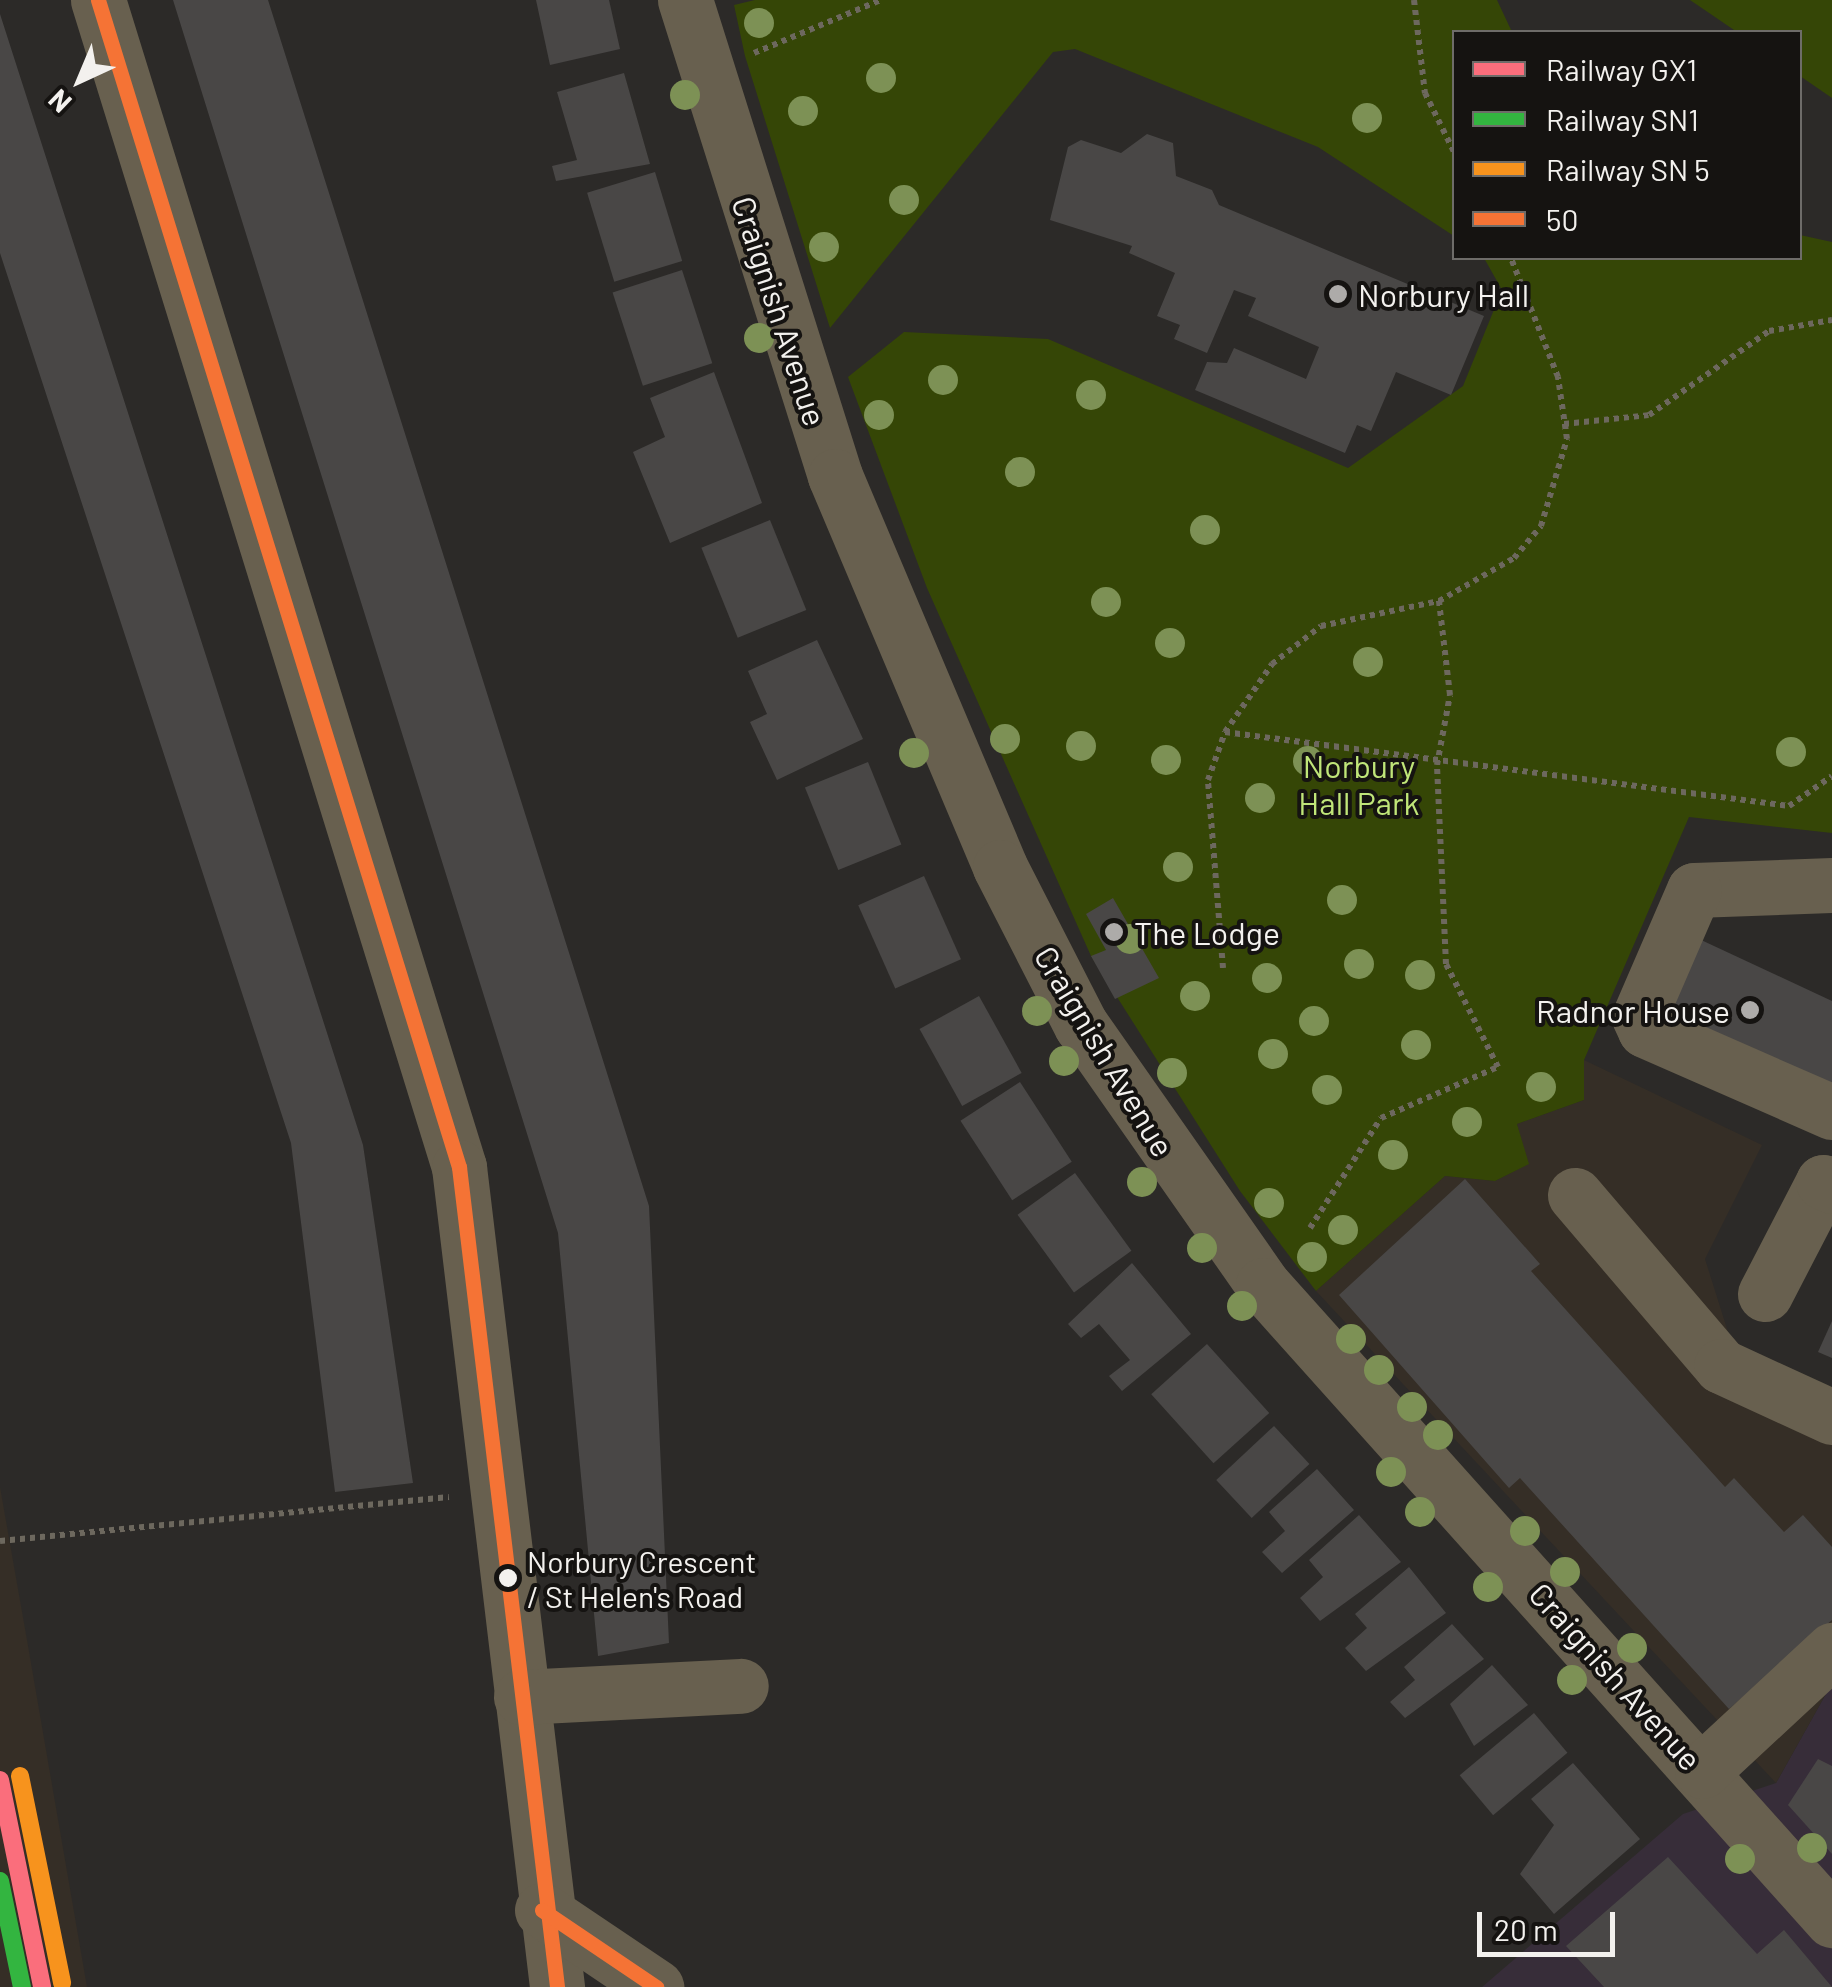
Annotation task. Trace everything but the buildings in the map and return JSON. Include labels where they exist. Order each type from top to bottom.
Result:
[{"type":"street","points":[[98,0],[459,1167],[500,1492],[542,1910],[556,1987]]},
{"type":"street","name":"Craignish Avenue","points":[[684,0],[835,476],[1000,866],[1082,1025],[1263,1285],[1832,1920]]},
{"type":"street","points":[[1832,885],[1694,890],[1639,1017],[1645,1030],[1832,1112]]},
{"type":"street","points":[[1765,1294],[1823,1182],[1832,1186]]},
{"type":"street","points":[[1575,1196],[1721,1366],[1832,1418]]},
{"type":"street","points":[[1702,1772],[1832,1650]]},
{"type":"street","points":[[521,1697],[741,1686]]},
{"type":"street","points":[[542,1910],[656,1987]]},
{"type":"path","points":[[736,58],[881,0]]},
{"type":"path","points":[[1414,0],[1424,93],[1452,148]]},
{"type":"path","points":[[1223,968],[1208,780],[1225,732],[1272,664],[1321,626],[1439,601],[1514,558],[1540,526],[1564,424],[1558,377],[1512,260]]},
{"type":"path","points":[[1564,424],[1648,415],[1768,331],[1832,320]]},
{"type":"path","points":[[1310,1228],[1381,1118],[1498,1067],[1446,964],[1438,765],[1450,695],[1439,601]]},
{"type":"path","points":[[1225,732],[1438,765],[1789,806],[1832,776]]},
{"type":"path","points":[[0,1541],[500,1492]]},
{"type":"shaded area","points":[[1584,1060],[1762,1145],[1705,1259],[1734,1351],[1832,1393],[1832,1683],[1776,1783],[1316,1291],[1445,1176],[1495,1181],[1528,1164],[1517,1124],[1584,1100]]},
{"type":"shaded area","points":[[0,1487],[27,1640],[87,1987],[0,1987]]},
{"type":"shaded area","points":[[1832,1683],[1832,1987],[1482,1987],[1683,1814],[1776,1783]]},
{"type":"green space","points":[[755,0],[1497,0],[1511,30],[1452,30],[1452,235],[1318,147],[1075,49],[1053,52],[830,328],[745,56],[734,5]]},
{"type":"green space","points":[[1690,0],[1832,0],[1832,98],[1802,77],[1802,30],[1734,30]]},
{"type":"green space","name":"Norbury Hall Park","points":[[1802,235],[1832,242],[1832,833],[1689,817],[1584,1060],[1584,1100],[1517,1124],[1529,1164],[1495,1181],[1445,1176],[1316,1291],[1240,1191],[1091,956],[927,588],[848,377],[904,332],[1048,339],[1348,468],[1463,386],[1502,290],[1485,260],[1802,260]]},
{"type":"rail line","name":"GX1","points":[[0,1780],[42,1987]]},
{"type":"rail line","name":"SN1","points":[[0,1881],[22,1987]]},
{"type":"transit line","name":"50","points":[[98,0],[459,1167],[557,1987]]},
{"type":"transit line","points":[[20,1776],[62,1983]]},
{"type":"transit line","name":"50","points":[[542,1910],[656,1987]]},
{"type":"place","name":"Norbury Hall","points":[[1338,294]]},
{"type":"place","name":"The Lodge","points":[[1114,932]]},
{"type":"place","name":"Radnor House","points":[[1750,1010]]},
{"type":"place","name":"Norbury Crescent / St Helen's Road","points":[[508,1578]]}]
